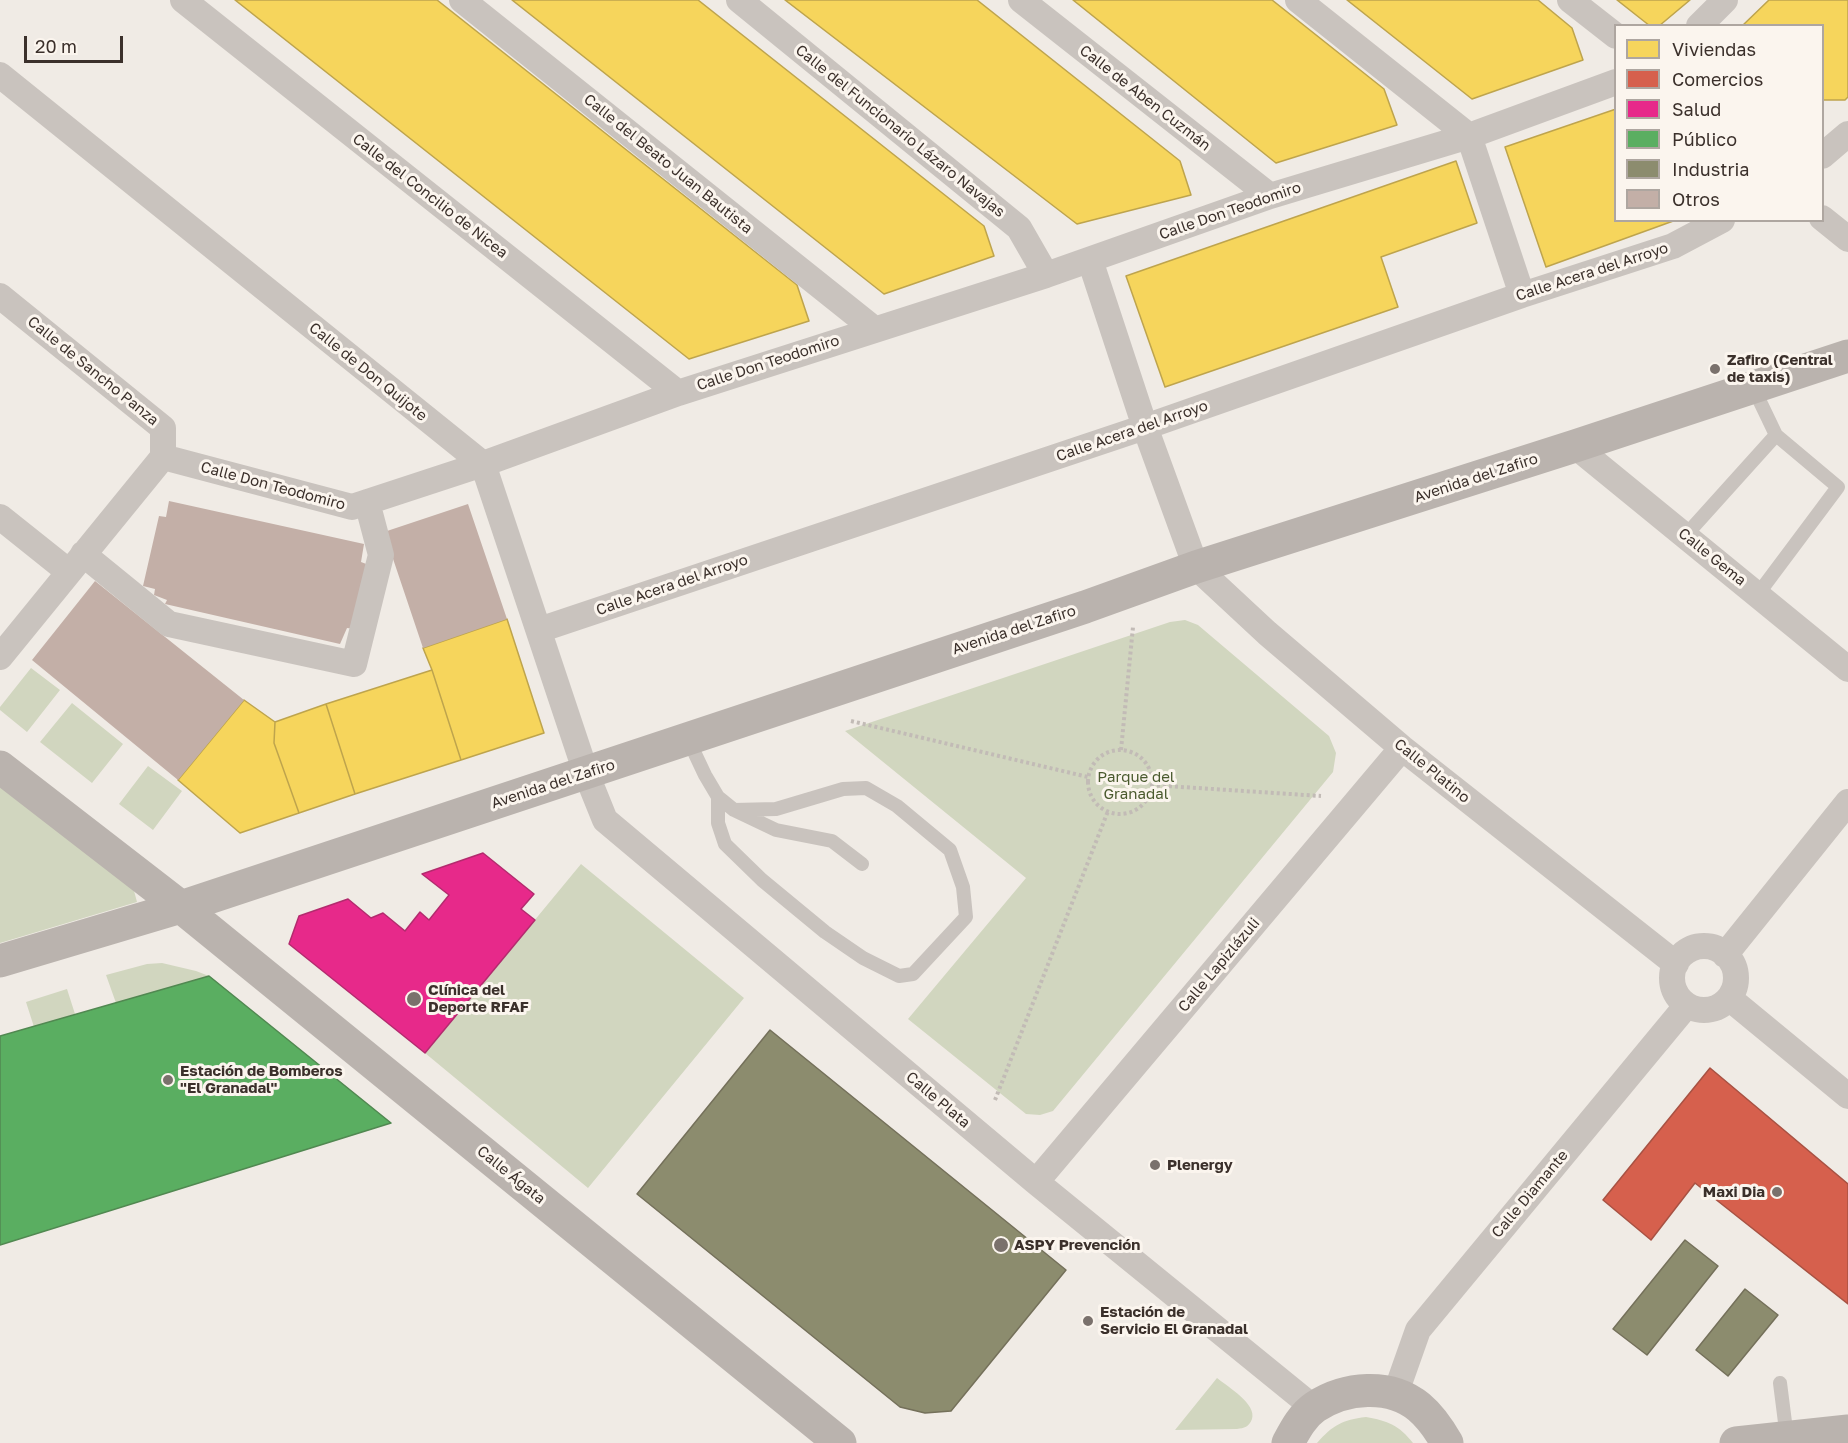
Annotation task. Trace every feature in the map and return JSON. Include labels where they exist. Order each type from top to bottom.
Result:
[{"type":"main road","name":"Avenida del Zafiro","points":[[0,961],[181,908],[688,740],[1196,567],[1848,356]]},
{"type":"main road","name":"Calle Ágata","points":[[0,767],[181,908],[840,1443]]},
{"type":"main road","points":[[1288,1443],[1297,1425],[1314,1408],[1339,1394],[1367,1389],[1395,1395],[1418,1405],[1435,1423],[1447,1443]]},
{"type":"main road","points":[[1736,1443],[1848,1431]]},
{"type":"street","name":"Calle del Concilio de Nicea","points":[[183,0],[678,393]]},
{"type":"street","name":"Calle del Beato Juan Bautista","points":[[462,0],[874,329]]},
{"type":"street","name":"Calle del Funcionario Lázaro Navajas","points":[[739,0],[1019,228],[1046,275]]},
{"type":"street","name":"Calle de Aben Cuzmán","points":[[1021,0],[1270,196]]},
{"type":"street","points":[[1299,0],[1469,136],[1522,295]]},
{"type":"street","points":[[1570,0],[1614,34]]},
{"type":"street","points":[[1701,24],[1725,0]]},
{"type":"street","name":"Calle de Don Quijote","points":[[0,75],[483,464]]},
{"type":"street","name":"Calle Don Teodomiro","points":[[163,457],[352,507],[483,464],[678,393],[1046,275],[1270,196],[1469,136],[1614,83]]},
{"type":"street","points":[[1824,154],[1848,134]]},
{"type":"street","points":[[1824,220],[1848,239]]},
{"type":"street","name":"Calle Acera del Arroyo","points":[[539,630],[1145,427],[1522,295],[1673,246],[1718,222]]},
{"type":"street","points":[[1090,260],[1145,427],[1196,567]]},
{"type":"street","name":"Calle de Sancho Panza","points":[[0,296],[163,428],[163,457]]},
{"type":"street","name":"Calle Gema","points":[[1575,446],[1848,669]]},
{"type":"street","points":[[0,657],[163,457]]},
{"type":"street","points":[[483,464],[586,774]]},
{"type":"street","points":[[0,517],[169,624],[354,664],[381,555],[366,502]]},
{"type":"street","name":"Calle Platino","points":[[1196,567],[1267,633],[1402,748],[1676,964]]},
{"type":"street","name":"Calle Lapizlázuli","points":[[1036,1182],[1402,748]]},
{"type":"street","name":"Calle Plata","points":[[586,774],[605,820],[1036,1182],[1314,1408]]},
{"type":"street","points":[[1725,955],[1848,802]]},
{"type":"street","points":[[1698,947],[1708,947],[1725,955],[1731,962],[1736,980],[1729,998],[1714,1009],[1695,1009],[1687,1005],[1674,991],[1672,973],[1681,956],[1698,947]]},
{"type":"street","points":[[1729,998],[1848,1095]]},
{"type":"street","name":"Calle Diamante","points":[[1395,1395],[1418,1330],[1687,1005]]},
{"type":"lane","points":[[1753,387],[1776,435],[1838,487],[1758,594]]},
{"type":"lane","points":[[1685,536],[1776,435]]},
{"type":"lane","points":[[688,740],[718,797],[734,810],[776,830],[832,841],[862,864]]},
{"type":"lane","points":[[718,797],[718,823],[725,844],[762,880],[825,932],[863,958],[899,976],[913,974],[966,917],[963,887],[950,850],[897,806],[866,788],[843,789],[776,809],[734,810]]},
{"type":"lane","points":[[1780,1383],[1787,1438]]},
{"type":"path","points":[[1121,750],[1133,627]]},
{"type":"path","points":[[850,721],[1088,777]]},
{"type":"path","points":[[1121,750],[1145,762],[1150,771],[1151,785],[1150,792],[1138,809],[1118,814],[1098,806],[1088,788],[1088,777],[1098,759],[1107,753],[1121,750]]},
{"type":"path","points":[[1151,785],[1321,796]]},
{"type":"path","points":[[995,1100],[1108,811]]},
{"type":"green space","name":"Parque del Granadal","points":[[1185,620],[1198,625],[1329,736],[1336,753],[1333,772],[1053,1111],[1040,1115],[1026,1114],[908,1019],[1026,878],[845,731],[1170,622]]},
{"type":"green space","points":[[31,668],[60,690],[27,732],[0,710],[0,707]]},
{"type":"green space","points":[[72,703],[123,744],[92,783],[40,742]]},
{"type":"green space","points":[[148,766],[182,791],[153,830],[119,804]]},
{"type":"green space","points":[[0,775],[129,872],[137,902],[0,943]]},
{"type":"green space","points":[[581,864],[744,998],[588,1188],[425,1053]]},
{"type":"green space","points":[[162,963],[209,976],[116,1003],[106,975],[147,964]]},
{"type":"green space","points":[[67,989],[75,1014],[34,1027],[26,1002]]},
{"type":"green space","points":[[1217,1378],[1246,1402],[1252,1413],[1249,1424],[1237,1429],[1175,1430]]},
{"type":"green space","points":[[1366,1417],[1392,1425],[1403,1432],[1413,1443],[1317,1443],[1338,1424]]},
{"type":"building: Viviendas","points":[[235,0],[437,0],[797,285],[809,321],[689,359]]},
{"type":"building: Viviendas","points":[[512,0],[698,0],[984,226],[994,256],[884,294]]},
{"type":"building: Viviendas","points":[[785,0],[977,0],[1180,161],[1191,195],[1077,224]]},
{"type":"building: Viviendas","points":[[1073,0],[1272,0],[1384,89],[1397,125],[1276,163]]},
{"type":"building: Viviendas","points":[[1347,0],[1538,0],[1572,28],[1583,60],[1472,99]]},
{"type":"building: Viviendas","points":[[1617,0],[1690,0],[1661,24],[1647,24]]},
{"type":"building: Viviendas","points":[[1769,0],[1848,0],[1848,97],[1845,100],[1824,100],[1824,24],[1744,24]]},
{"type":"building: Viviendas","points":[[1614,110],[1614,222],[1670,222],[1546,267],[1505,147]]},
{"type":"building: Viviendas","points":[[1456,161],[1477,223],[1381,257],[1398,307],[1165,387],[1126,276]]},
{"type":"building: Viviendas","points":[[507,619],[544,733],[461,760],[423,648]]},
{"type":"building: Viviendas","points":[[432,670],[461,760],[355,794],[326,704]]},
{"type":"building: Viviendas","points":[[244,700],[275,722],[274,743],[299,813],[240,833],[178,780]]},
{"type":"building: Viviendas","points":[[326,704],[355,794],[299,813],[274,743],[275,722]]},
{"type":"building: Comercios","name":"Maxi Dia","points":[[1710,1068],[1848,1184],[1848,1304],[1695,1183],[1651,1240],[1603,1200]]},
{"type":"building: Salud","name":"Clínica del Deporte RFAF","points":[[483,853],[534,894],[521,909],[535,920],[425,1053],[289,944],[299,916],[348,899],[371,918],[383,913],[405,931],[420,912],[429,920],[449,895],[422,874]]},
{"type":"building: Público","name":"Estación de Bomberos \"El Granadal\"","points":[[209,976],[391,1123],[0,1245],[0,1036]]},
{"type":"building: Industria","points":[[770,1030],[1066,1270],[951,1411],[925,1413],[900,1407],[637,1194]]},
{"type":"building: Industria","points":[[1685,1240],[1718,1266],[1647,1355],[1613,1329]]},
{"type":"building: Industria","points":[[1745,1289],[1778,1315],[1728,1376],[1696,1350]]},
{"type":"building: Otros","points":[[169,501],[364,544],[361,562],[369,565],[356,629],[347,628],[340,644],[165,604],[167,600],[154,595],[155,589],[143,586],[159,516],[166,517]]},
{"type":"building: Otros","points":[[468,504],[507,619],[423,648],[384,532]]},
{"type":"building: Otros","points":[[95,581],[244,700],[178,780],[32,660]]},
{"type":"place","name":"Zafiro (Central de taxis)","points":[[1715,369]]},
{"type":"place","name":"Clínica del Deporte RFAF","points":[[414,999]]},
{"type":"place","name":"Estación de Bomberos \"El Granadal\"","points":[[168,1080]]},
{"type":"place","name":"Plenergy","points":[[1155,1165]]},
{"type":"place","name":"Maxi Dia","points":[[1777,1192]]},
{"type":"place","name":"ASPY Prevención","points":[[1001,1245]]},
{"type":"place","name":"Estación de Servicio El Granadal","points":[[1088,1321]]}]
